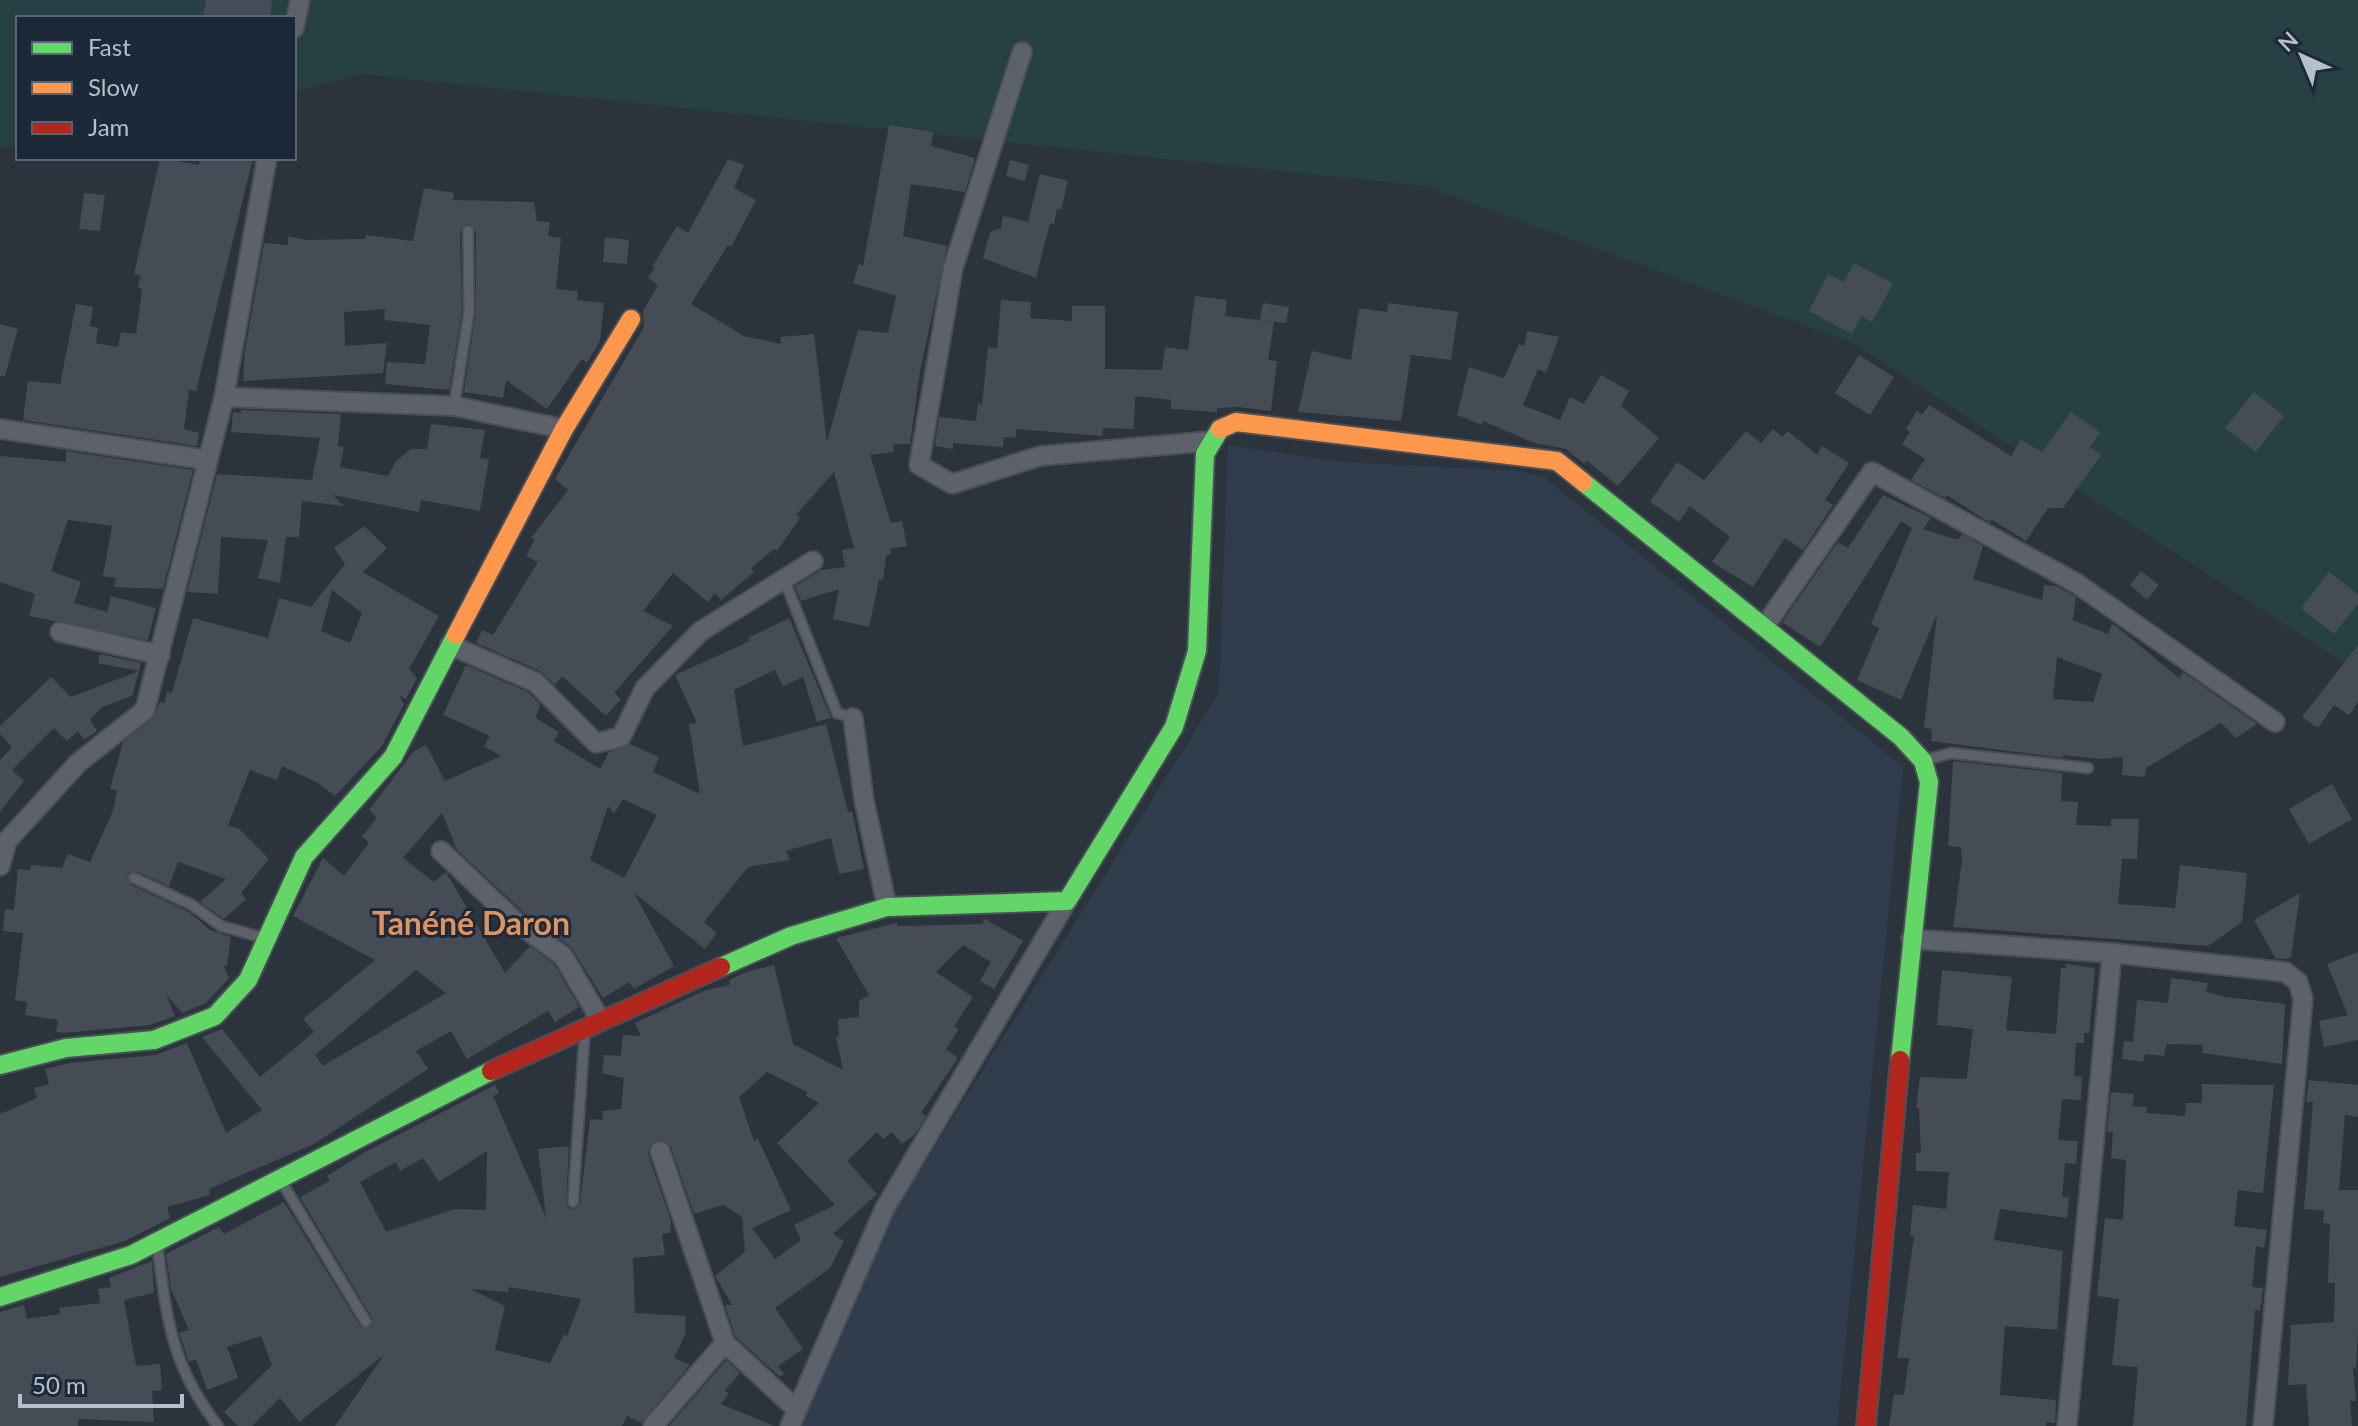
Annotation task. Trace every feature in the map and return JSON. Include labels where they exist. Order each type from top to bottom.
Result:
[{"type":"street","points":[[1022,52],[953,268],[919,465],[952,484],[1040,456],[1211,441]]},
{"type":"street","points":[[0,866],[7,841],[78,763],[145,710],[224,397],[267,160]]},
{"type":"street","points":[[0,1065],[66,1048],[154,1040],[215,1016],[248,980],[304,857],[393,757],[564,429],[631,319]]},
{"type":"street","points":[[224,397],[454,406],[564,429]]},
{"type":"street","points":[[660,1151],[725,1343],[793,1418],[885,1208],[1174,727],[1197,651],[1205,454],[1217,431],[1236,422],[1557,461],[1901,737],[1923,761],[1929,782],[1911,939],[1866,1426]]},
{"type":"street","points":[[0,429],[208,460]]},
{"type":"street","points":[[1764,627],[1872,472],[2076,583],[2275,722]]},
{"type":"street","points":[[450,645],[535,682],[596,743],[621,737],[645,688],[701,631],[813,561]]},
{"type":"street","points":[[60,632],[160,655]]},
{"type":"street","points":[[853,718],[864,800],[887,907]]},
{"type":"street","points":[[441,851],[515,921],[563,956],[593,1024]]},
{"type":"street","points":[[0,1297],[131,1255],[496,1068],[791,936],[887,907],[1067,901]]},
{"type":"street","points":[[1911,939],[2112,953],[2285,972],[2298,982],[2303,999],[2263,1426]]},
{"type":"street","points":[[2067,1426],[2112,953]]},
{"type":"street","points":[[653,1426],[725,1343]]},
{"type":"lane","points":[[454,406],[469,312],[468,231]]},
{"type":"lane","points":[[784,579],[837,713],[853,718]]},
{"type":"lane","points":[[1923,761],[1951,753],[2088,768]]},
{"type":"lane","points":[[134,878],[192,905],[221,926],[266,939]]},
{"type":"lane","points":[[573,1202],[593,1024]]},
{"type":"lane","points":[[279,1179],[366,1322]]},
{"type":"lane","points":[[157,1242],[169,1333],[196,1398],[218,1426]]},
{"type":"shaded area","points":[[1228,445],[1343,462],[1520,471],[1545,478],[1903,767],[1837,1426],[797,1426],[895,1206],[1219,693]]},
{"type":"green space","points":[[0,0],[2358,0],[2358,672],[1853,343],[1425,186],[361,74],[296,91],[296,16],[16,16],[16,146],[0,148]]},
{"type":"building","points":[[206,0],[272,0],[270,16],[203,16]]},
{"type":"building","points":[[889,125],[933,132],[931,146],[975,158],[965,192],[911,184],[903,236],[947,246],[920,371],[910,444],[893,444],[894,452],[870,455],[891,523],[902,521],[907,546],[890,549],[891,554],[886,555],[883,580],[879,580],[869,627],[833,619],[839,589],[801,601],[795,586],[821,570],[845,567],[842,550],[854,548],[834,472],[796,515],[800,518],[777,551],[774,549],[751,568],[754,572],[721,600],[715,593],[708,602],[673,573],[643,611],[673,626],[614,693],[621,699],[606,716],[562,676],[555,685],[540,671],[476,643],[482,630],[493,635],[538,562],[526,556],[535,539],[531,538],[568,490],[555,479],[644,327],[643,311],[658,285],[648,278],[655,267],[652,267],[677,226],[688,233],[728,159],[744,165],[734,188],[756,200],[731,247],[728,245],[691,304],[744,336],[781,344],[780,337],[814,334],[827,442],[858,330],[888,333],[896,296],[853,283],[859,264],[863,266]]},
{"type":"building","points":[[160,160],[199,165],[200,160],[253,160],[196,391],[189,390],[184,429],[199,433],[197,446],[23,420],[28,381],[60,384],[76,304],[93,307],[90,326],[98,328],[96,343],[118,347],[121,332],[136,334],[142,289],[138,287],[141,276],[134,274]]},
{"type":"building","points":[[1010,160],[1029,165],[1025,181],[1006,176]]},
{"type":"building","points":[[1040,174],[1068,181],[1061,210],[1057,209],[1054,224],[1050,223],[1036,278],[983,258],[990,232],[1001,228],[1003,216],[1028,222]]},
{"type":"building","points":[[424,188],[454,193],[453,200],[534,202],[537,221],[550,222],[548,236],[561,238],[556,289],[578,291],[577,300],[604,303],[600,341],[587,363],[582,359],[547,409],[506,380],[503,398],[464,392],[476,312],[476,231],[469,224],[460,231],[462,311],[449,390],[385,384],[387,362],[425,364],[430,325],[384,320],[385,309],[344,312],[345,346],[387,343],[383,373],[243,381],[245,350],[264,243],[288,245],[288,236],[305,240],[365,239],[366,235],[413,241]]},
{"type":"building","points":[[84,193],[105,195],[100,231],[79,229]]},
{"type":"building","points":[[605,237],[629,240],[627,264],[603,262]]},
{"type":"building","points":[[1854,263],[1893,284],[1872,322],[1861,316],[1852,334],[1809,311],[1828,274],[1844,282]]},
{"type":"building","points":[[1195,296],[1227,300],[1225,316],[1274,322],[1268,360],[1277,361],[1271,411],[1238,407],[1217,408],[1217,412],[1171,409],[1171,400],[1135,396],[1134,429],[1103,428],[1102,436],[1016,429],[1016,438],[1004,437],[1003,447],[953,443],[953,449],[935,446],[939,417],[976,421],[978,404],[982,405],[988,347],[997,348],[1001,300],[1031,302],[1030,318],[1072,321],[1072,306],[1105,306],[1105,369],[1162,370],[1165,347],[1188,350]]},
{"type":"building","points":[[1263,303],[1289,307],[1286,323],[1260,320]]},
{"type":"building","points":[[1388,303],[1458,312],[1451,360],[1411,355],[1401,421],[1298,412],[1312,351],[1351,360],[1359,308],[1387,312]]},
{"type":"building","points":[[0,324],[18,329],[5,376],[0,376]]},
{"type":"building","points":[[1527,331],[1559,337],[1546,373],[1538,369],[1523,405],[1560,420],[1570,397],[1584,404],[1601,375],[1629,391],[1621,406],[1659,438],[1618,486],[1586,460],[1584,464],[1566,449],[1534,443],[1483,421],[1482,425],[1457,415],[1469,367],[1504,378],[1519,344],[1524,346]]},
{"type":"building","points":[[1859,355],[1894,377],[1870,415],[1835,393]]},
{"type":"building","points":[[2254,392],[2284,416],[2256,452],[2225,428]]},
{"type":"building","points":[[1929,405],[2011,456],[2021,440],[2042,452],[2071,412],[2100,432],[2090,447],[2101,455],[2063,508],[2048,508],[2026,541],[1991,519],[1990,523],[1947,495],[1945,498],[1911,480],[1925,459],[1902,444],[1910,432],[1906,429],[1917,411],[1922,415]]},
{"type":"building","points":[[241,410],[341,414],[338,446],[344,447],[340,467],[388,476],[396,461],[411,449],[427,449],[431,424],[485,430],[480,458],[489,459],[480,511],[421,500],[419,512],[333,495],[344,506],[302,501],[299,537],[286,537],[280,583],[258,578],[268,540],[221,537],[218,594],[187,592],[217,474],[312,480],[320,438],[231,432],[233,412],[241,413]]},
{"type":"building","points":[[1773,429],[1782,437],[1788,431],[1817,455],[1822,446],[1849,463],[1825,500],[1833,505],[1803,550],[1785,538],[1753,587],[1712,562],[1730,537],[1690,506],[1679,522],[1650,502],[1677,462],[1704,480],[1746,431],[1761,443]]},
{"type":"building","points":[[66,451],[193,470],[163,589],[114,587],[116,578],[103,576],[112,526],[68,520],[51,571],[81,582],[74,603],[107,612],[111,596],[156,608],[148,640],[29,616],[35,594],[0,582],[0,456],[66,462]]},
{"type":"building","points":[[1883,495],[1931,518],[1923,529],[1958,540],[1962,534],[1983,546],[1973,579],[2042,600],[2044,585],[2056,586],[2076,597],[2073,620],[2108,634],[2112,624],[2179,678],[2183,672],[2257,724],[2236,738],[2221,723],[2146,768],[2145,777],[2122,775],[2123,757],[2102,759],[2063,755],[2063,758],[1931,741],[1932,729],[1924,728],[1937,614],[1901,700],[1857,680],[1879,628],[1871,624],[1912,528],[1901,521],[1820,647],[1782,622],[1838,542],[1848,548]],"holes":[[[2057,657],[2102,674],[2093,702],[2053,699]]]},
{"type":"building","points":[[364,526],[387,548],[363,572],[439,616],[409,669],[417,678],[406,699],[399,695],[404,704],[382,746],[335,796],[318,783],[282,766],[277,780],[250,770],[228,825],[239,829],[269,859],[241,893],[246,899],[224,919],[200,902],[226,879],[178,862],[169,886],[136,871],[127,876],[131,885],[189,912],[210,930],[231,937],[227,966],[224,966],[229,978],[206,1003],[182,1013],[166,994],[175,1016],[150,1025],[64,1033],[56,1032],[58,1020],[25,1015],[27,1002],[15,1000],[23,933],[3,931],[5,909],[14,910],[18,869],[30,870],[31,865],[62,868],[68,854],[90,862],[113,811],[117,790],[110,789],[123,742],[152,719],[160,702],[164,703],[167,692],[172,693],[193,618],[268,638],[279,598],[311,607],[345,564],[334,548]],"holes":[[[332,590],[362,613],[350,643],[321,631]]]},
{"type":"building","points":[[2141,571],[2159,585],[2147,600],[2130,585]]},
{"type":"building","points":[[2329,572],[2358,594],[2358,604],[2334,634],[2301,608]]},
{"type":"building","points":[[789,618],[831,718],[817,722],[803,677],[783,686],[775,670],[734,690],[743,746],[826,724],[848,812],[852,811],[864,869],[839,874],[831,838],[786,851],[790,860],[748,867],[704,922],[717,933],[705,949],[634,893],[674,966],[634,989],[629,982],[603,998],[571,947],[523,912],[457,850],[442,813],[403,858],[434,882],[446,872],[505,973],[530,946],[554,964],[579,1007],[555,1022],[548,1011],[467,1059],[451,1031],[416,1051],[428,1069],[314,1144],[209,1189],[210,1195],[167,1207],[170,1218],[125,1241],[0,1277],[0,1114],[37,1098],[34,1088],[49,1084],[45,1069],[69,1063],[155,1055],[187,1043],[226,1133],[262,1110],[202,1037],[222,1029],[260,1077],[314,1032],[303,1019],[375,960],[293,916],[323,858],[344,876],[369,843],[362,836],[377,818],[369,810],[413,752],[426,745],[445,781],[501,756],[484,746],[490,736],[443,715],[466,665],[528,692],[540,704],[536,718],[559,732],[554,741],[600,769],[609,752],[630,744],[659,757],[653,772],[700,794],[689,724],[697,723],[675,675],[750,641],[748,638]],"holes":[[[623,799],[657,815],[624,878],[590,860],[608,806],[614,814]],[[416,970],[446,993],[323,1066],[315,1055]]]},
{"type":"building","points":[[2358,645],[2358,702],[2349,715],[2334,705],[2318,728],[2302,717]]},
{"type":"building","points":[[100,654],[141,663],[139,671],[98,663]]},
{"type":"building","points":[[139,671],[132,696],[102,707],[90,719],[97,731],[84,740],[78,731],[67,741],[54,728],[12,770],[24,781],[0,812],[0,760],[12,747],[0,734],[0,726],[51,677],[71,697]]},
{"type":"building","points":[[1953,761],[2062,773],[2061,801],[2078,802],[2076,825],[2111,826],[2111,819],[2139,819],[2137,859],[2122,859],[2118,904],[2175,908],[2180,865],[2247,873],[2242,922],[2208,946],[1953,927],[1962,860],[1961,847],[1948,846]]},
{"type":"building","points":[[2332,784],[2352,819],[2309,844],[2289,809]]},
{"type":"building","points":[[2300,893],[2291,958],[2276,959],[2254,920]]},
{"type":"building","points":[[985,919],[1023,941],[994,989],[980,981],[991,962],[963,945],[936,972],[973,997],[954,1026],[959,1029],[946,1049],[958,1058],[921,1113],[926,1116],[916,1133],[902,1144],[892,1132],[883,1139],[877,1132],[847,1161],[877,1194],[833,1234],[844,1241],[830,1268],[775,1308],[803,1349],[778,1366],[784,1374],[780,1377],[735,1336],[725,1305],[732,1305],[715,1276],[745,1252],[742,1217],[723,1205],[694,1214],[671,1147],[662,1139],[651,1144],[648,1154],[671,1221],[670,1233],[662,1234],[665,1255],[633,1258],[635,1313],[686,1316],[685,1335],[674,1358],[690,1365],[641,1423],[627,1416],[622,1426],[335,1426],[384,1355],[299,1422],[280,1398],[252,1426],[238,1426],[224,1412],[272,1365],[261,1336],[227,1347],[238,1378],[207,1390],[196,1359],[189,1362],[179,1333],[189,1330],[171,1289],[166,1254],[219,1227],[224,1234],[284,1202],[360,1326],[369,1329],[372,1318],[300,1197],[330,1181],[327,1176],[367,1151],[495,1085],[499,1093],[493,1096],[546,1218],[538,1149],[569,1146],[566,1202],[568,1208],[576,1209],[580,1203],[590,1119],[603,1120],[602,1111],[621,1109],[624,1078],[602,1073],[604,1055],[621,1056],[623,1035],[641,1036],[635,1023],[706,990],[730,985],[729,980],[746,972],[774,965],[793,1044],[843,1070],[836,1037],[839,1037],[838,1019],[859,1017],[859,1001],[869,995],[836,938],[897,923],[897,926],[982,924]],"holes":[[[767,1072],[807,1092],[806,1096],[819,1103],[777,1143],[835,1205],[794,1225],[801,1240],[775,1259],[752,1228],[791,1210],[758,1139],[754,1141],[739,1097]],[[487,1151],[486,1210],[455,1209],[386,1232],[360,1182],[396,1162],[400,1171],[423,1158],[439,1182]],[[509,1287],[581,1299],[567,1336],[564,1334],[550,1363],[495,1350],[505,1306],[470,1289],[508,1292]]]},
{"type":"building","points":[[2358,952],[2358,1040],[2324,1047],[2319,1021],[2348,1015],[2327,964]]},
{"type":"building","points":[[2066,964],[2095,968],[2089,1033],[2084,1033],[2084,1043],[2076,1043],[2074,1076],[2082,1077],[2081,1100],[2062,1099],[2058,1140],[2078,1141],[2076,1164],[2065,1163],[2062,1197],[2069,1197],[2067,1218],[2000,1209],[1994,1240],[2063,1251],[2057,1330],[2005,1326],[2000,1395],[2056,1400],[2055,1423],[2046,1422],[2046,1426],[1889,1426],[1894,1394],[1904,1395],[1909,1358],[1897,1358],[1914,1236],[1910,1235],[1913,1205],[1946,1209],[1949,1172],[1916,1171],[1916,1153],[1921,1153],[1919,1108],[1916,1108],[1920,1077],[1966,1079],[1973,1029],[1937,1025],[1942,970],[2012,977],[2006,1030],[2056,1034],[2061,968],[2066,968]]},
{"type":"building","points":[[2171,978],[2208,983],[2206,992],[2226,997],[2285,1004],[2282,1064],[2202,1053],[2203,1045],[2167,1044],[2164,1056],[2145,1054],[2143,1062],[2122,1059],[2124,1041],[2133,1042],[2137,1000],[2168,1003]]},
{"type":"building","points":[[2309,1080],[2358,1085],[2358,1117],[2345,1115],[2339,1190],[2358,1190],[2358,1331],[2356,1368],[2353,1368],[2356,1401],[2350,1401],[2352,1426],[2309,1426],[2306,1384],[2288,1385],[2291,1325],[2334,1322],[2335,1283],[2328,1283],[2330,1224],[2323,1223],[2324,1211],[2304,1209],[2313,1102],[2306,1102]]},
{"type":"building","points":[[2202,1084],[2274,1085],[2263,1193],[2238,1190],[2234,1226],[2267,1230],[2264,1248],[2256,1246],[2252,1287],[2263,1288],[2260,1311],[2255,1310],[2246,1426],[2133,1426],[2138,1367],[2112,1365],[2119,1299],[2097,1296],[2105,1218],[2123,1220],[2126,1160],[2111,1158],[2113,1132],[2107,1132],[2111,1092],[2134,1094],[2132,1106],[2147,1107],[2146,1113],[2185,1116],[2186,1103],[2202,1103]]},
{"type":"building","points":[[152,1261],[154,1293],[124,1300],[136,1366],[160,1364],[162,1390],[152,1391],[154,1422],[78,1419],[78,1426],[0,1426],[0,1312],[24,1305],[27,1319],[60,1314],[59,1308],[100,1303],[98,1289],[111,1287],[109,1278]]},
{"type":"building","points":[[726,1360],[740,1373],[725,1390],[729,1394],[721,1404],[774,1426],[669,1426]]},
{"type":"traffic: fast","points":[[721,967],[791,936],[887,907],[1067,901],[1174,727],[1197,651],[1205,454],[1220,429]]},
{"type":"traffic: fast","points":[[1583,482],[1901,737],[1923,761],[1929,782],[1900,1060]]},
{"type":"traffic: fast","points":[[0,1065],[66,1048],[154,1040],[215,1016],[248,980],[304,857],[393,757],[456,635]]},
{"type":"traffic: fast","points":[[0,1297],[131,1255],[491,1071]]},
{"type":"traffic: slow","points":[[456,635],[564,429],[631,319]]},
{"type":"traffic: slow","points":[[1220,429],[1236,422],[1557,461],[1583,482]]},
{"type":"traffic: jam","points":[[491,1071],[721,967]]},
{"type":"traffic: jam","points":[[1866,1426],[1900,1060]]},
{"type":"district","name":"Tanéné Daron","points":[[471,924]]}]
